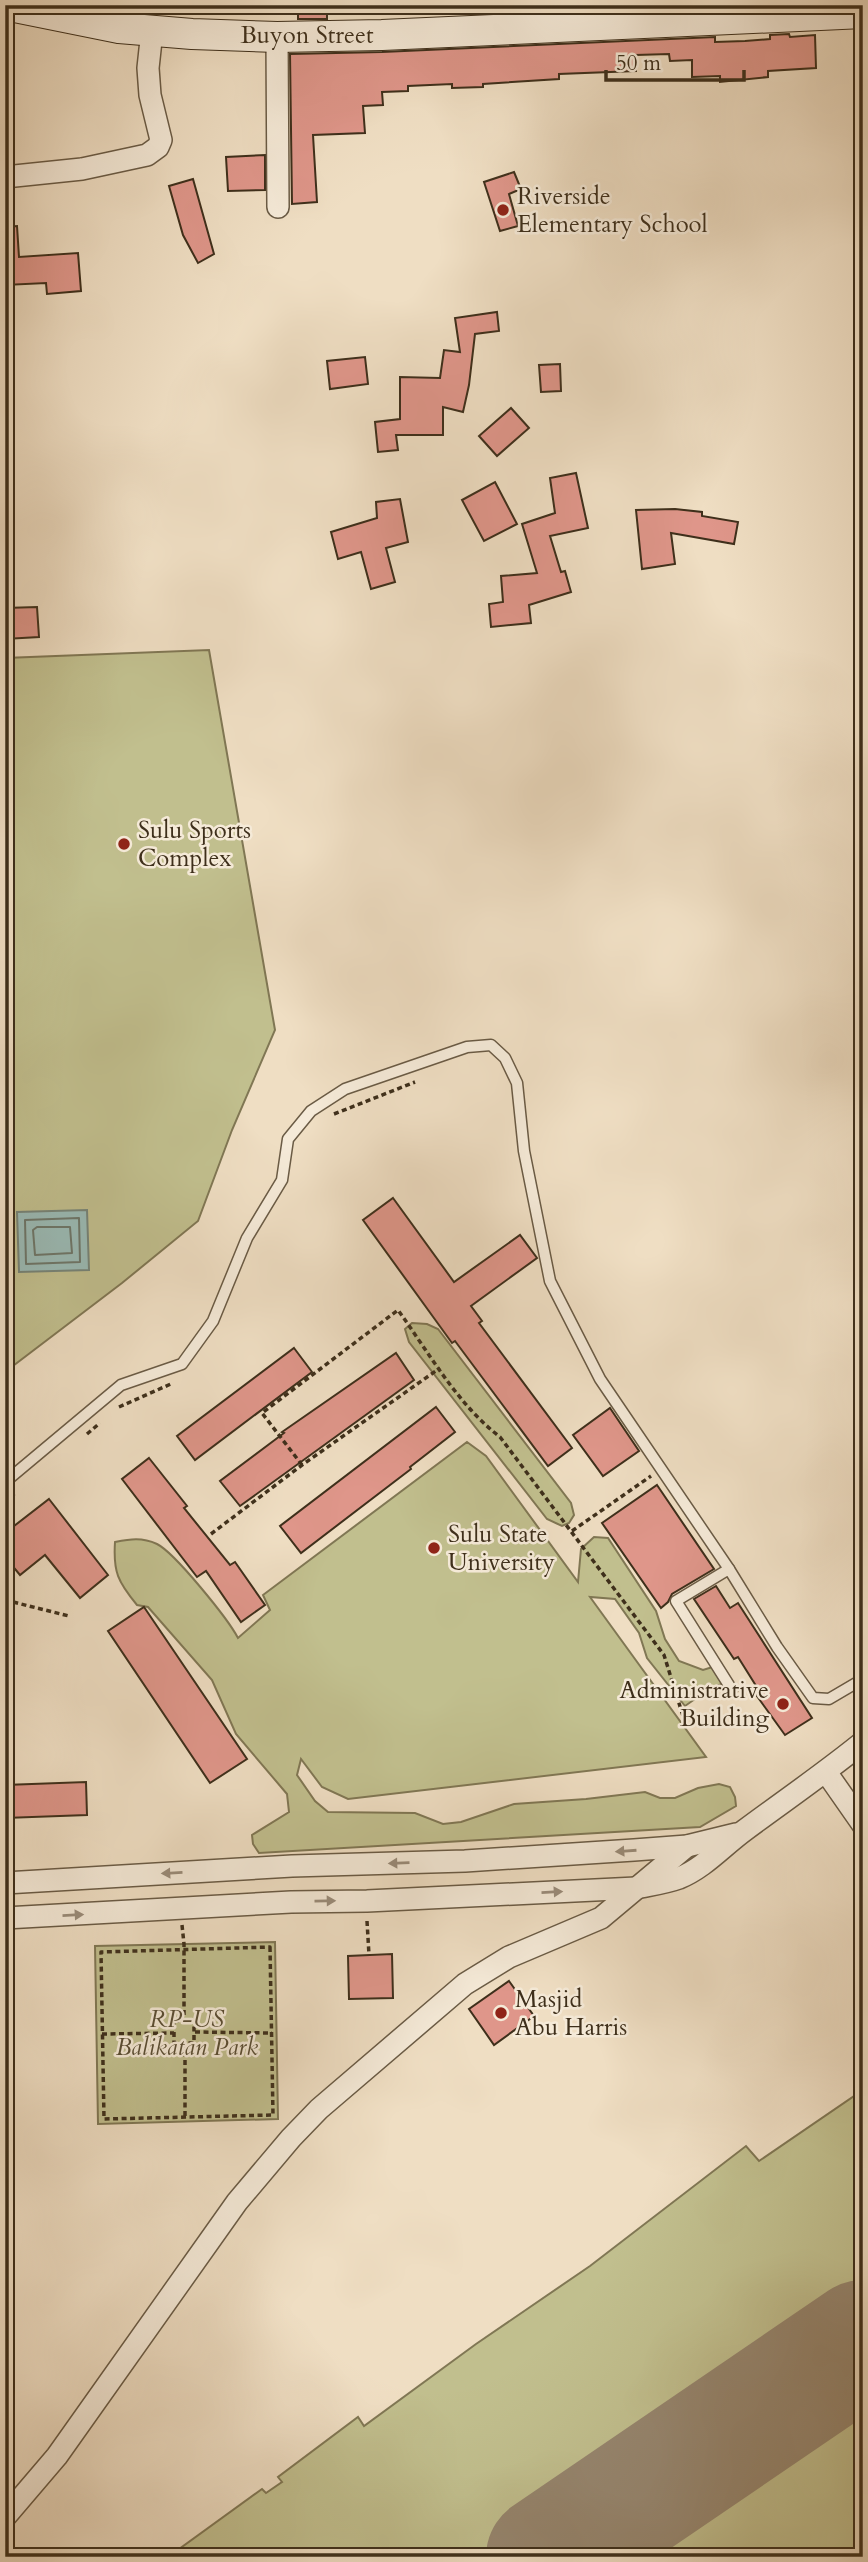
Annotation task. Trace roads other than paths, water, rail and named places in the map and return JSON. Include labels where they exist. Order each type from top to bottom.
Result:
[{"type":"main road","name":"Buyon Street","points":[[5,5],[119,28],[277,37],[700,21],[827,9],[863,13]]},
{"type":"street","points":[[5,177],[82,169],[147,155],[158,147],[161,140],[150,95],[148,68],[152,31]]},
{"type":"street","points":[[277,37],[278,207]]},
{"type":"street","points":[[5,1918],[292,1902],[636,1888],[668,1881],[700,1867],[742,1832],[863,1742]]},
{"type":"street","points":[[826,1772],[863,1825]]},
{"type":"street","points":[[5,1883],[292,1866],[465,1861],[687,1846],[742,1832]]},
{"type":"street","points":[[5,2517],[57,2456],[237,2202],[319,2109],[465,1984],[509,1957],[601,1918],[687,1846]]},
{"type":"street","points":[[292,1866],[292,1902]]},
{"type":"lane","points":[[5,1482],[121,1385],[182,1364],[213,1321],[247,1238],[282,1181],[288,1139],[311,1111],[345,1089],[467,1046],[491,1045],[505,1058],[517,1083],[524,1151],[550,1281],[600,1379],[662,1468],[777,1647],[813,1698],[828,1699],[863,1679]]},
{"type":"lane","points":[[729,1569],[676,1601],[732,1690]]},
{"type":"water","points":[[87,1210],[89,1270],[19,1272],[17,1212]]},
{"type":"place","name":"Riverside Elementary School","points":[[503,210]]},
{"type":"place","name":"Sulu Sports Complex","points":[[124,844]]},
{"type":"place","name":"Sulu State University","points":[[434,1548]]},
{"type":"place","name":"Administrative Building","points":[[783,1704]]},
{"type":"place","name":"Masjid Abu Harris","points":[[501,2013]]},
{"type":"park label","name":"RP-US Balikatan Park","points":[[187,2033]]}]
